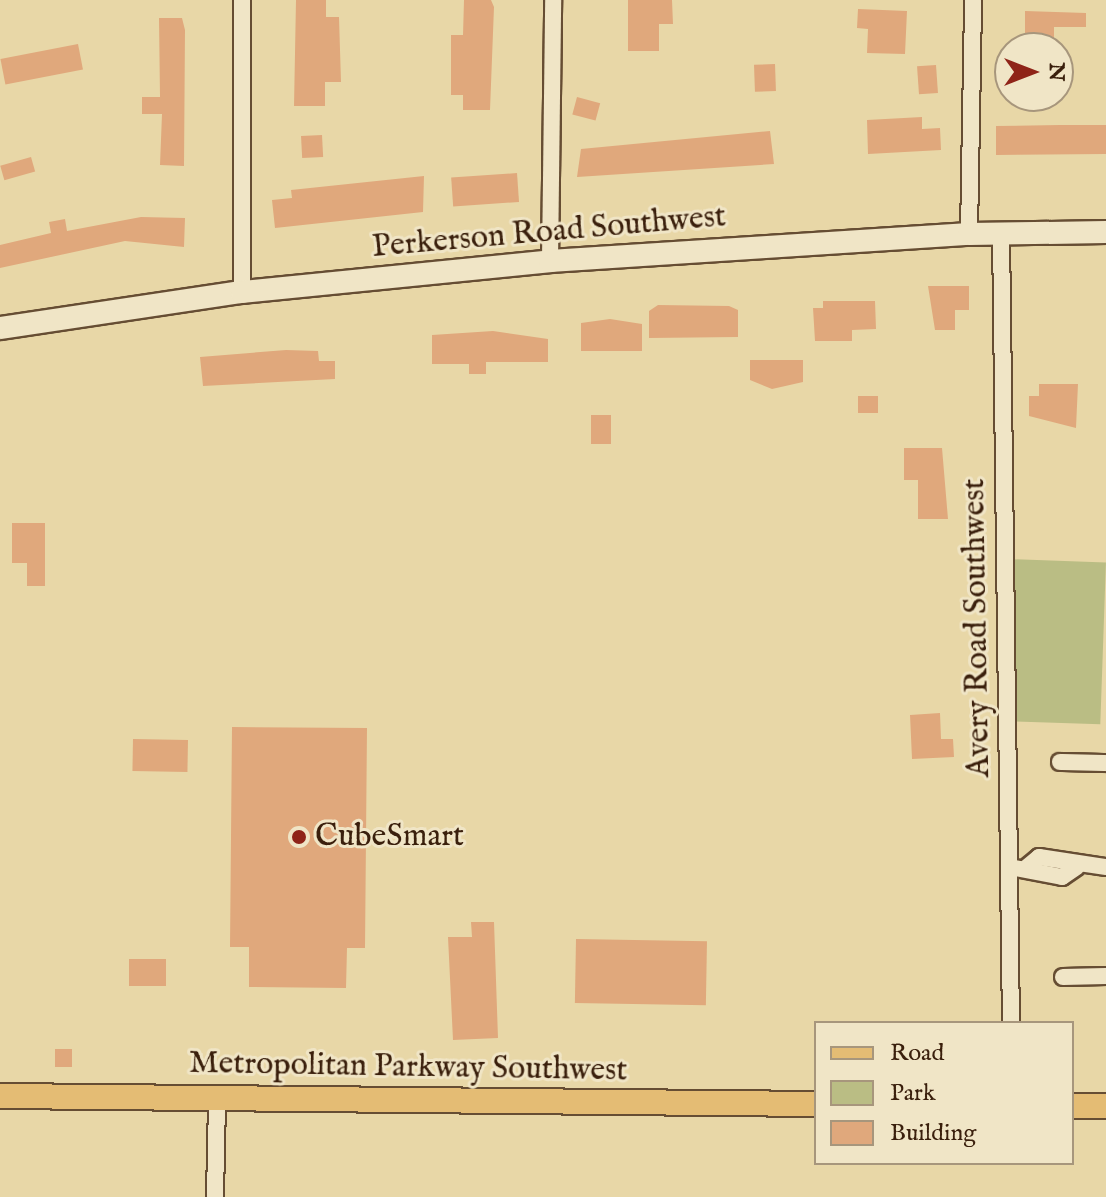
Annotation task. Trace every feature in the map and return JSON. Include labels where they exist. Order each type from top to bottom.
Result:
[{"type":"main road","name":"Metropolitan Parkway Southwest","points":[[0,1096],[814,1104]]},
{"type":"main road","points":[[1074,1106],[1106,1106]]},
{"type":"street","points":[[242,0],[242,292]]},
{"type":"street","points":[[550,261],[553,0]]},
{"type":"street","points":[[969,234],[973,0]]},
{"type":"street","name":"Perkerson Road Southwest","points":[[0,328],[242,292],[550,261],[1001,232],[1106,232]]},
{"type":"street","name":"Avery Road Southwest","points":[[1001,232],[1018,868],[1011,1021]]},
{"type":"street","points":[[1060,762],[1106,763]]},
{"type":"street","points":[[1018,868],[1039,857],[1062,857],[1077,867],[1106,867]]},
{"type":"street","points":[[1063,977],[1106,976]]},
{"type":"street","points":[[215,1197],[217,1098]]},
{"type":"green space","points":[[1007,559],[1106,562],[1100,724],[1001,721]]},
{"type":"building","points":[[296,0],[326,0],[326,17],[339,17],[341,82],[325,82],[325,106],[294,106]]},
{"type":"building","points":[[464,0],[491,0],[494,7],[490,110],[463,110],[463,95],[451,95],[451,35],[463,35]]},
{"type":"building","points":[[628,0],[672,0],[673,24],[659,24],[659,51],[628,51]]},
{"type":"building","points":[[858,9],[907,11],[905,54],[867,53],[868,29],[857,28]]},
{"type":"building","points":[[1025,11],[1086,13],[1086,27],[1054,27],[1054,32],[1025,32]]},
{"type":"building","points":[[159,18],[182,18],[185,30],[184,166],[160,165],[162,114],[142,114],[142,97],[160,97]]},
{"type":"building","points":[[78,44],[83,70],[5,85],[0,59]]},
{"type":"building","points":[[775,64],[776,91],[755,92],[754,65]]},
{"type":"building","points":[[936,65],[938,93],[919,94],[917,66]]},
{"type":"building","points":[[577,97],[600,103],[596,121],[572,114]]},
{"type":"building","points":[[922,117],[922,129],[940,128],[941,150],[868,154],[867,120]]},
{"type":"building","points":[[1106,125],[1106,154],[996,155],[996,126]]},
{"type":"building","points":[[770,131],[774,164],[577,177],[581,149]]},
{"type":"building","points":[[322,135],[323,157],[302,158],[301,136]]},
{"type":"building","points":[[31,157],[35,171],[4,180],[0,166]]},
{"type":"building","points":[[517,173],[519,202],[453,207],[451,178]]},
{"type":"building","points":[[424,176],[423,212],[275,228],[272,200],[292,198],[291,190]]},
{"type":"building","points":[[141,217],[185,218],[184,247],[125,241],[0,268],[0,245],[51,233],[49,222],[65,219],[67,231]]},
{"type":"building","points":[[928,286],[969,286],[969,310],[955,310],[955,330],[935,330]]},
{"type":"building","points":[[823,301],[875,301],[876,329],[852,330],[852,341],[815,341],[813,308],[823,308]]},
{"type":"building","points":[[658,305],[729,306],[738,310],[738,337],[649,338],[649,311]]},
{"type":"building","points":[[610,319],[642,324],[642,351],[581,351],[581,323]]},
{"type":"building","points":[[493,331],[548,339],[548,362],[486,362],[486,374],[469,374],[469,364],[432,364],[432,335]]},
{"type":"building","points":[[286,350],[318,351],[319,361],[335,361],[335,379],[203,386],[200,357]]},
{"type":"building","points":[[750,360],[803,360],[803,382],[772,389],[750,380]]},
{"type":"building","points":[[1039,384],[1078,384],[1076,428],[1029,416],[1029,396],[1039,396]]},
{"type":"building","points":[[858,396],[878,396],[878,413],[858,413]]},
{"type":"building","points":[[591,415],[611,415],[611,444],[591,444]]},
{"type":"building","points":[[904,448],[942,448],[948,519],[918,519],[918,480],[904,480]]},
{"type":"building","points":[[12,523],[45,523],[45,586],[27,586],[27,563],[12,563]]},
{"type":"building","points":[[940,713],[941,739],[953,739],[954,757],[912,759],[910,715]]},
{"type":"building","name":"CubeSmart","points":[[232,727],[367,728],[365,948],[347,948],[346,988],[249,987],[249,947],[230,947]]},
{"type":"building","points":[[133,739],[188,740],[187,772],[132,771]]},
{"type":"building","points":[[471,922],[494,922],[498,1038],[453,1040],[448,937],[472,937]]},
{"type":"building","points":[[576,939],[707,941],[706,1005],[575,1003]]},
{"type":"building","points":[[129,959],[166,959],[166,986],[129,986]]},
{"type":"building","points":[[55,1049],[72,1049],[72,1067],[55,1067]]},
{"type":"place","name":"CubeSmart","points":[[299,837]]}]
